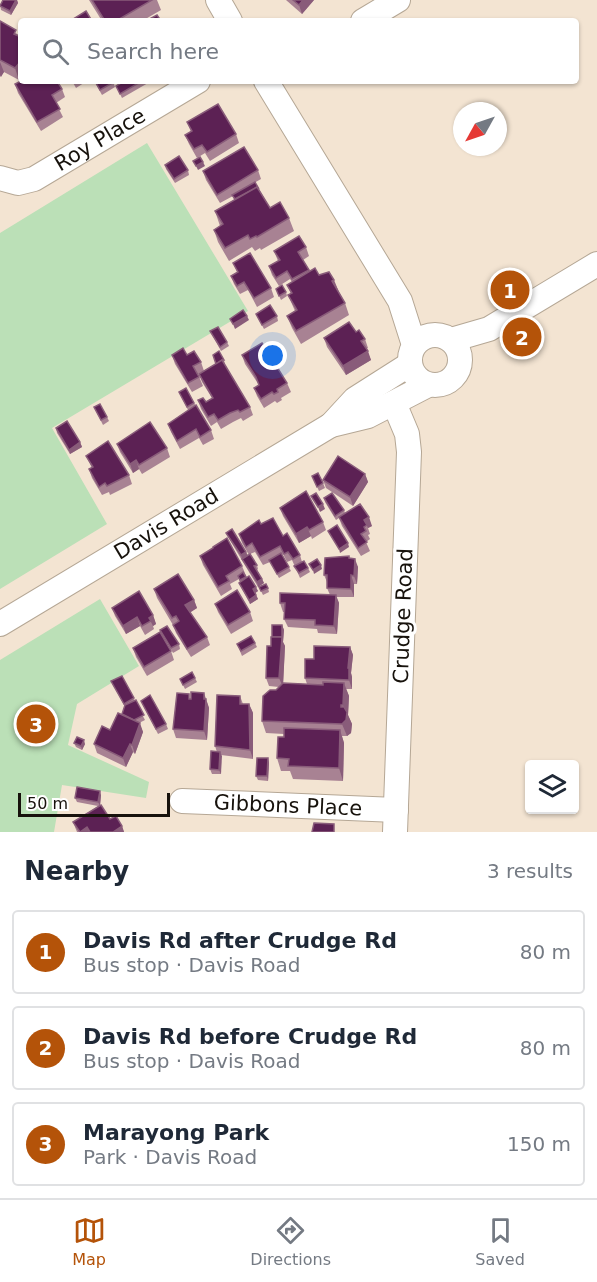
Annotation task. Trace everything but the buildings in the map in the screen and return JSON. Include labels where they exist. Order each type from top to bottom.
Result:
[{"type":"street","points":[[218,0],[228,18]]},
{"type":"street","points":[[368,18],[398,0]]},
{"type":"street","name":"Roy Place","points":[[0,178],[18,183],[34,179],[193,84]]},
{"type":"street","points":[[268,84],[427,346],[460,355],[460,364]]},
{"type":"street","name":"Davis Road","points":[[0,624],[331,425],[355,399],[427,346],[489,329],[597,264]]},
{"type":"street","name":"Davis Road","points":[[331,425],[368,416],[428,385],[441,385],[452,379],[460,364],[489,329]]},
{"type":"street","points":[[427,346],[414,376],[428,385]]},
{"type":"street","name":"Crudge Road","points":[[394,403],[407,434],[409,452],[395,821]]},
{"type":"street","name":"Gibbons Place","points":[[182,801],[395,821]]},
{"type":"green space","points":[[147,143],[248,311],[52,428],[107,524],[0,589],[0,233]]},
{"type":"green space","points":[[100,599],[139,666],[77,704],[68,745],[149,782],[146,798],[62,785],[54,832],[0,832],[0,660]]},
{"type":"place","name":"Davis Rd after Crudge Rd","points":[[510,290]]},
{"type":"place","name":"Davis Rd before Crudge Rd","points":[[522,337]]},
{"type":"place","name":"Marayong Park","points":[[36,724]]}]
